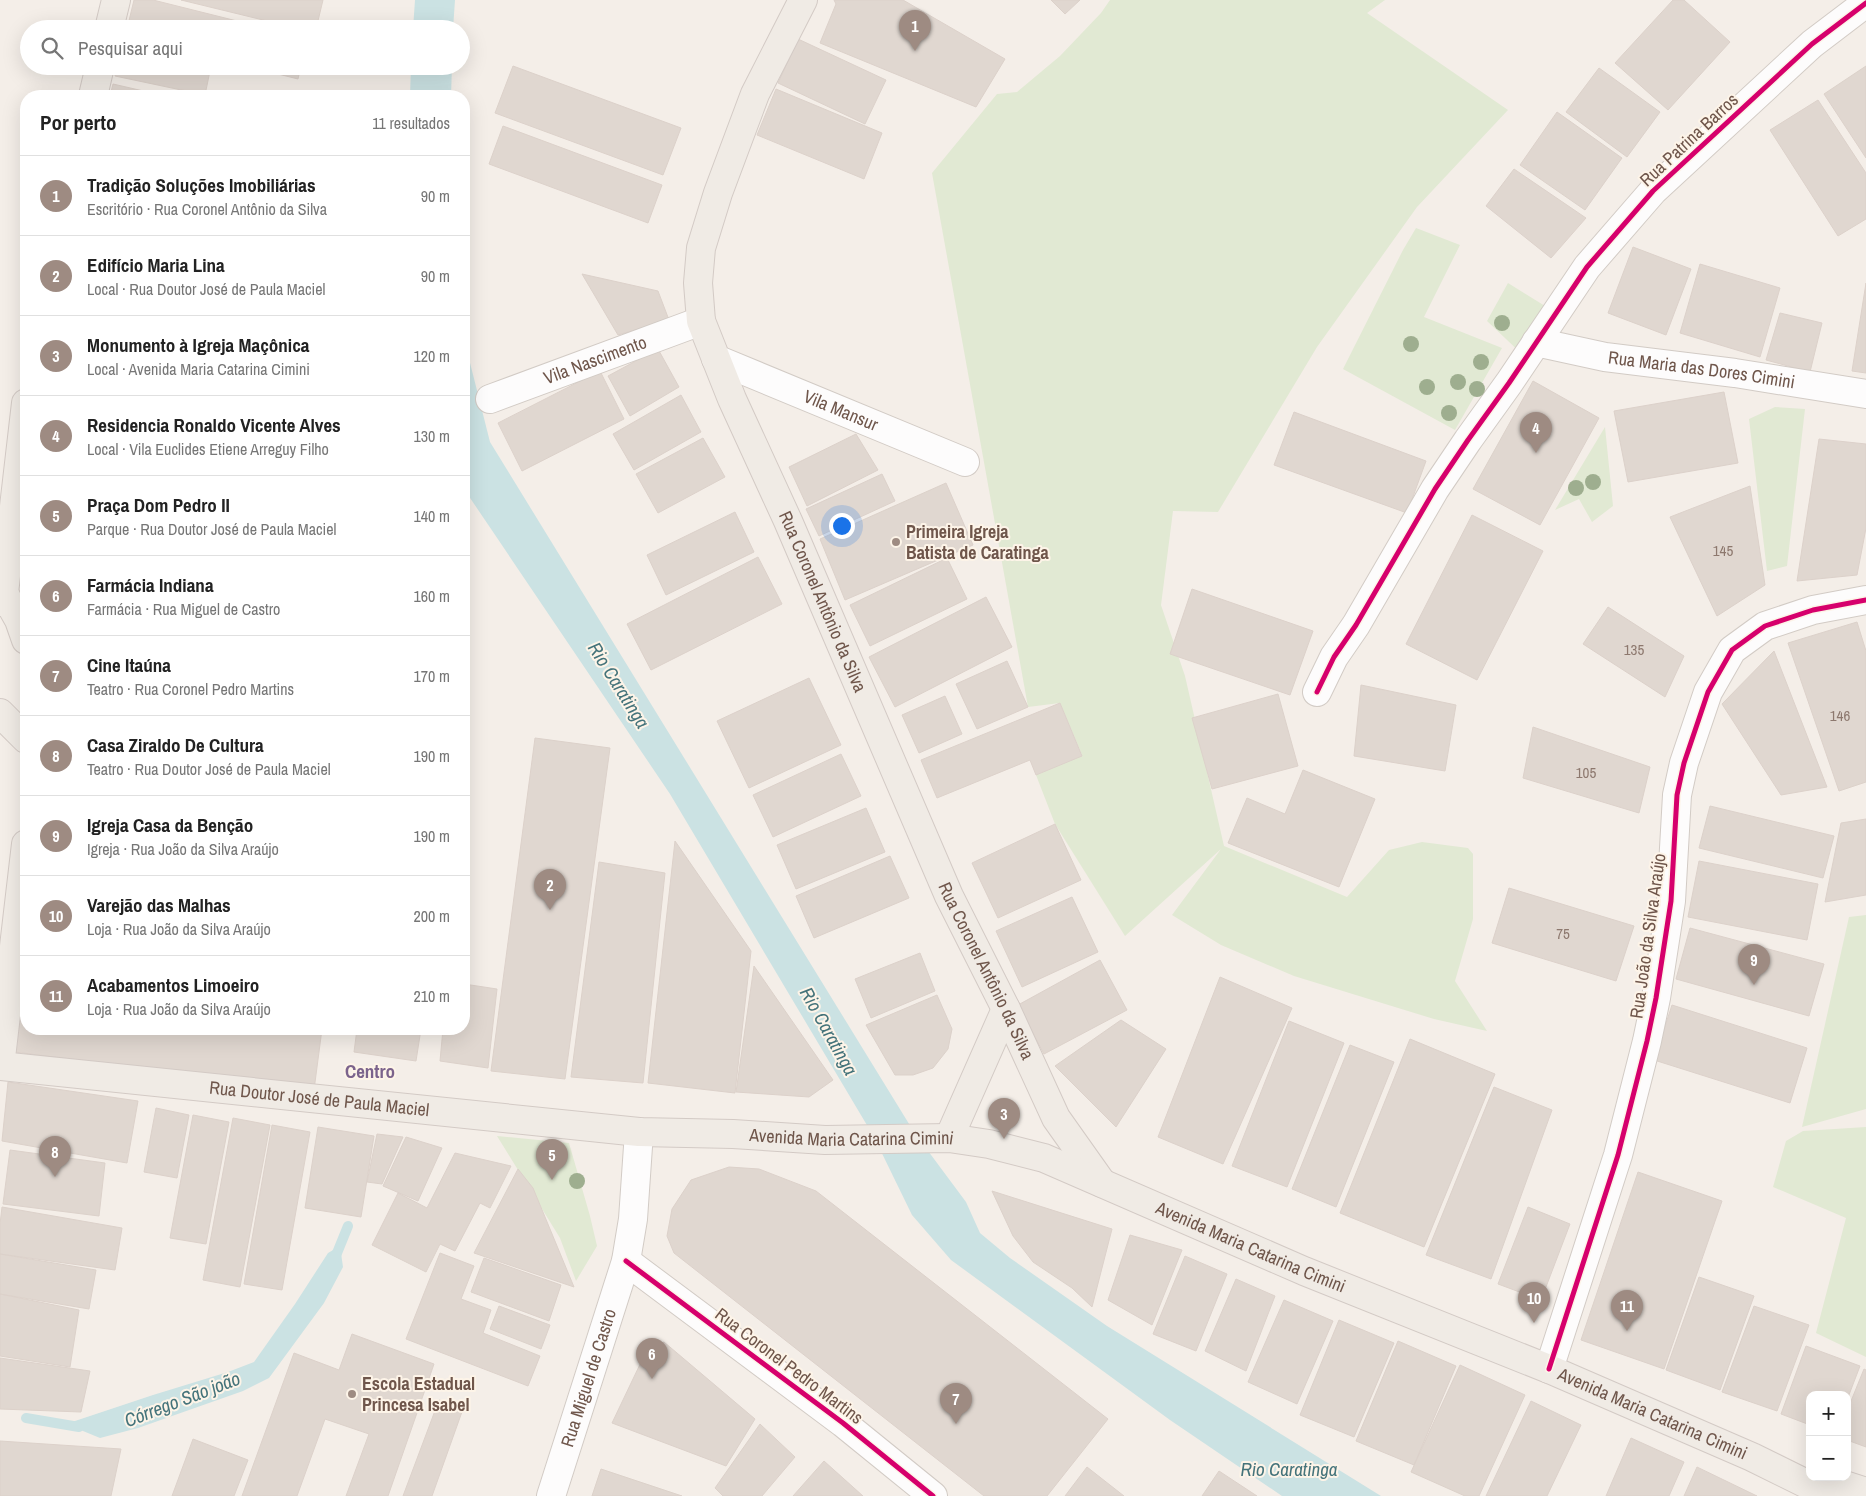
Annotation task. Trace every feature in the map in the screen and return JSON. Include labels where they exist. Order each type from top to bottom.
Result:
[{"type":"main road","points":[[111,20],[116,0]]},
{"type":"main road","name":"Rua Coronel Antônio da Silva","points":[[803,0],[755,94],[718,193],[701,248],[698,283],[701,321],[732,399],[788,521],[949,896],[1006,1009],[1056,1118],[1102,1183]]},
{"type":"main road","points":[[94,90],[98,75]]},
{"type":"main road","points":[[20,452],[2,598],[20,623]]},
{"type":"main road","points":[[0,713],[20,733]]},
{"type":"main road","points":[[0,1066],[9,926],[20,873]]},
{"type":"main road","points":[[936,1138],[1006,1009]]},
{"type":"main road","name":"Rua Doutor José de Paula Maciel","points":[[0,1066],[37,1068],[639,1132]]},
{"type":"main road","name":"Avenida Maria Catarina Cimini","points":[[639,1132],[733,1134],[825,1140],[936,1138],[989,1144],[1044,1158],[1304,1271],[1549,1369],[1752,1457],[1831,1496]]},
{"type":"main road","points":[[1752,1457],[1806,1473]]},
{"type":"main road","points":[[1832,1481],[1866,1492]]},
{"type":"street","name":"Rua Patrina Barros","points":[[1317,692],[1334,657],[1356,626],[1435,489],[1587,267],[1653,192],[1812,44],[1866,3]]},
{"type":"street","name":"Vila Nascimento","points":[[490,399],[701,321]]},
{"type":"street","name":"Rua Maria das Dores Cimini","points":[[1536,342],[1605,357],[1815,384],[1866,394]]},
{"type":"street","name":"Vila Mansur","points":[[716,358],[965,462]]},
{"type":"street","name":"Rua João da Silva Araújo","points":[[1549,1369],[1618,1155],[1646,1041],[1656,998],[1671,901],[1677,795],[1684,763],[1708,692],[1732,650],[1764,626],[1813,610],[1866,600]]},
{"type":"street","name":"Rua Miguel de Castro","points":[[551,1496],[626,1261],[633,1220],[639,1132]]},
{"type":"street","name":"Rua Coronel Pedro Martins","points":[[626,1261],[843,1423],[932,1496]]},
{"type":"green space","points":[[1110,0],[1385,0],[1367,13],[1508,110],[1417,207],[1317,347],[1218,512],[1173,511],[1161,605],[1185,676],[1224,846],[1347,897],[1389,850],[1422,842],[1468,848],[1473,854],[1473,919],[1455,981],[1487,1031],[1434,1019],[1294,976],[1221,945],[1172,915],[1221,849],[1125,936],[1055,824],[1036,775],[1082,755],[1060,703],[1028,707],[932,173],[997,94],[1017,92],[1060,56],[1101,13]]},
{"type":"green space","points":[[1416,228],[1460,245],[1424,317],[1502,348],[1455,430],[1343,369]]},
{"type":"green space","points":[[1508,283],[1558,314],[1525,357],[1487,321]]},
{"type":"green space","points":[[1775,407],[1805,409],[1787,566],[1767,571],[1749,419]]},
{"type":"green space","points":[[1605,427],[1613,506],[1592,522],[1579,499],[1555,510]]},
{"type":"green space","points":[[1866,915],[1866,1109],[1802,1127],[1849,917]]},
{"type":"green space","points":[[1866,1127],[1866,1357],[1816,1333],[1846,1218],[1773,1187],[1786,1141],[1803,1131]]},
{"type":"green space","points":[[497,1136],[569,1143],[597,1246],[576,1281],[560,1238]]},
{"type":"water","points":[[415,0],[455,0],[454,20],[414,20]]},
{"type":"water","points":[[411,75],[452,75],[451,90],[410,90]]},
{"type":"water","name":"Rio Caratinga","points":[[470,363],[490,442],[914,1132],[966,1202],[980,1233],[1010,1258],[1107,1326],[1381,1496],[1282,1496],[1170,1420],[951,1260],[912,1215],[874,1137],[670,794],[470,498]]},
{"type":"water","points":[[340,1246],[343,1267],[324,1303],[269,1378],[243,1391],[138,1428],[100,1438],[66,1424],[254,1362],[328,1253]]},
{"type":"building","points":[[134,0],[153,0],[233,20],[129,20]]},
{"type":"building","points":[[181,0],[323,0],[318,20],[263,20]]},
{"type":"building","points":[[834,0],[903,0],[1005,59],[976,107],[820,43],[836,4]]},
{"type":"building","points":[[1051,0],[1080,0],[1065,14]]},
{"type":"building","points":[[1673,0],[1684,0],[1730,42],[1668,110],[1615,63]]},
{"type":"building","points":[[798,39],[886,80],[865,124],[778,83]]},
{"type":"building","points":[[513,66],[681,128],[663,175],[495,113]]},
{"type":"building","points":[[1866,66],[1866,158],[1824,94]]},
{"type":"building","points":[[1599,68],[1660,112],[1627,157],[1566,112]]},
{"type":"building","points":[[209,75],[206,90],[181,90],[115,76]]},
{"type":"building","points":[[282,75],[299,75],[298,79]]},
{"type":"building","points":[[113,84],[139,90],[112,90]]},
{"type":"building","points":[[776,89],[882,133],[864,179],[757,135]]},
{"type":"building","points":[[1818,100],[1866,173],[1866,219],[1838,236],[1770,130]]},
{"type":"building","points":[[1557,112],[1622,158],[1585,210],[1520,165]]},
{"type":"building","points":[[503,126],[662,185],[648,223],[489,164]]},
{"type":"building","points":[[1514,169],[1586,218],[1551,258],[1486,206]]},
{"type":"building","points":[[1633,247],[1691,269],[1666,335],[1608,313]]},
{"type":"building","points":[[1700,264],[1780,288],[1760,357],[1680,333]]},
{"type":"building","points":[[582,274],[658,291],[669,320],[618,335]]},
{"type":"building","points":[[1866,283],[1866,373],[1852,371]]},
{"type":"building","points":[[1780,313],[1822,323],[1810,372],[1766,360]]},
{"type":"building","points":[[658,349],[679,387],[630,416],[608,376]]},
{"type":"building","points":[[600,371],[624,419],[522,471],[498,423]]},
{"type":"building","points":[[1533,381],[1599,418],[1540,525],[1473,489]]},
{"type":"building","points":[[1724,392],[1738,463],[1628,482],[1614,411]]},
{"type":"building","points":[[681,395],[701,432],[634,470],[613,434]]},
{"type":"building","points":[[1294,412],[1426,461],[1407,513],[1274,465]]},
{"type":"building","points":[[856,434],[878,470],[807,506],[789,467]]},
{"type":"building","points":[[703,438],[725,477],[658,513],[636,474]]},
{"type":"building","points":[[1819,439],[1866,444],[1866,528],[1857,575],[1797,581]]},
{"type":"building","points":[[882,474],[895,501],[819,536],[806,509]]},
{"type":"building","name":"Primeira Igreja Batista de Caratinga","points":[[946,483],[973,545],[845,600],[820,539]]},
{"type":"building","points":[[1750,486],[1765,585],[1717,616],[1670,517]]},
{"type":"building","points":[[735,512],[754,552],[666,595],[647,555]]},
{"type":"building","points":[[1472,515],[1543,551],[1477,680],[1406,644]]},
{"type":"building","points":[[15,537],[20,537],[20,581],[9,579]]},
{"type":"building","points":[[758,557],[782,604],[651,670],[627,624]]},
{"type":"building","points":[[947,558],[967,599],[870,646],[850,605]]},
{"type":"building","points":[[1192,589],[1313,631],[1290,695],[1170,654]]},
{"type":"building","points":[[986,597],[1012,647],[895,707],[869,657]]},
{"type":"building","points":[[1608,607],[1684,656],[1665,697],[1583,644]]},
{"type":"building","points":[[1857,622],[1866,651],[1866,782],[1839,791],[1788,643]]},
{"type":"building","points":[[1774,651],[1827,787],[1781,795],[1722,704]]},
{"type":"building","points":[[1007,661],[1028,707],[977,729],[956,684]]},
{"type":"building","points":[[809,678],[841,745],[749,788],[717,721]]},
{"type":"building","points":[[1361,685],[1456,705],[1445,771],[1354,756]]},
{"type":"building","points":[[1278,694],[1298,766],[1212,789],[1192,718]]},
{"type":"building","points":[[945,696],[962,734],[919,753],[902,715]]},
{"type":"building","points":[[1060,703],[1082,756],[1036,775],[1030,760],[937,798],[921,760]]},
{"type":"building","points":[[1533,727],[1650,767],[1639,813],[1523,778]]},
{"type":"building","points":[[535,738],[610,748],[565,1079],[491,1071]]},
{"type":"building","points":[[841,754],[861,796],[773,837],[753,795]]},
{"type":"building","points":[[1303,770],[1375,799],[1339,887],[1228,843],[1247,798],[1285,814]]},
{"type":"building","points":[[1710,806],[1834,836],[1823,878],[1699,848]]},
{"type":"building","points":[[866,808],[885,852],[796,889],[777,845]]},
{"type":"building","points":[[1866,819],[1866,895],[1825,902],[1841,823]]},
{"type":"building","points":[[1055,824],[1081,880],[998,918],[972,863]]},
{"type":"building","points":[[675,841],[751,951],[735,1093],[648,1083]]},
{"type":"building","points":[[890,856],[909,898],[814,938],[796,896]]},
{"type":"building","points":[[1699,861],[1818,884],[1807,940],[1688,917]]},
{"type":"building","points":[[599,862],[665,873],[643,1083],[571,1077]]},
{"type":"building","points":[[1509,888],[1634,926],[1616,981],[1492,943]]},
{"type":"building","points":[[1072,897],[1098,952],[1022,987],[996,931]]},
{"type":"building","points":[[1690,928],[1824,964],[1809,1016],[1676,979]]},
{"type":"building","points":[[920,953],[935,991],[871,1018],[855,979]]},
{"type":"building","points":[[1100,960],[1127,1010],[1044,1054],[1018,1005]]},
{"type":"building","points":[[754,966],[833,1080],[809,1097],[736,1092]]},
{"type":"building","points":[[20,967],[20,1035],[321,1035],[314,1090],[7,1051]]},
{"type":"building","points":[[1220,977],[1292,1008],[1223,1164],[1158,1137]]},
{"type":"building","points":[[470,985],[497,989],[488,1068],[440,1061],[442,1035],[470,1035]]},
{"type":"building","points":[[937,995],[952,1029],[948,1049],[933,1068],[913,1075],[895,1075],[866,1025]]},
{"type":"building","points":[[1672,1005],[1807,1048],[1790,1103],[1654,1060]]},
{"type":"building","points":[[1121,1020],[1166,1049],[1116,1127],[1055,1066]]},
{"type":"building","points":[[1289,1021],[1344,1043],[1287,1187],[1232,1166]]},
{"type":"building","points":[[356,1035],[420,1035],[416,1061],[354,1052]]},
{"type":"building","points":[[1410,1039],[1495,1074],[1424,1247],[1340,1213]]},
{"type":"building","points":[[1350,1045],[1394,1062],[1336,1207],[1292,1189]]},
{"type":"building","points":[[8,1082],[138,1101],[127,1163],[2,1141]]},
{"type":"building","points":[[1494,1087],[1552,1110],[1491,1279],[1426,1255]]},
{"type":"building","points":[[156,1108],[189,1115],[177,1178],[144,1172]]},
{"type":"building","points":[[193,1115],[229,1122],[206,1244],[170,1238]]},
{"type":"building","points":[[233,1118],[270,1125],[240,1287],[203,1280]]},
{"type":"building","points":[[272,1125],[310,1132],[282,1290],[244,1284]]},
{"type":"building","points":[[318,1127],[374,1136],[361,1217],[305,1208]]},
{"type":"building","points":[[377,1134],[403,1137],[382,1184],[367,1182]]},
{"type":"building","points":[[406,1137],[442,1148],[418,1201],[383,1186]]},
{"type":"building","points":[[10,1150],[105,1163],[99,1216],[3,1204]]},
{"type":"building","points":[[455,1153],[511,1166],[490,1208],[480,1203],[455,1251],[440,1244],[426,1272],[372,1245],[398,1193],[427,1208]]},
{"type":"building","points":[[729,1167],[759,1169],[816,1191],[1108,1419],[1047,1496],[984,1496],[674,1253],[667,1236],[672,1209],[691,1180]]},
{"type":"building","points":[[518,1169],[533,1188],[574,1287],[474,1253]]},
{"type":"building","points":[[1638,1172],[1722,1201],[1664,1369],[1581,1340]]},
{"type":"building","points":[[992,1191],[1112,1229],[1092,1307],[1072,1288],[1033,1262],[1013,1236]]},
{"type":"building","points":[[2,1207],[122,1228],[115,1270],[0,1254]]},
{"type":"building","points":[[1528,1207],[1570,1224],[1541,1300],[1498,1284]]},
{"type":"building","points":[[1130,1235],[1182,1250],[1152,1325],[1108,1300]]},
{"type":"building","points":[[440,1253],[474,1266],[461,1299],[491,1310],[483,1333],[540,1356],[528,1386],[406,1339]]},
{"type":"building","points":[[0,1254],[96,1270],[89,1309],[0,1294]]},
{"type":"building","points":[[1185,1256],[1227,1274],[1196,1351],[1153,1334]]},
{"type":"building","points":[[484,1258],[561,1285],[549,1321],[471,1292]]},
{"type":"building","points":[[1699,1277],[1754,1296],[1720,1390],[1666,1370]]},
{"type":"building","points":[[1236,1279],[1275,1296],[1246,1371],[1205,1351]]},
{"type":"building","points":[[0,1294],[79,1310],[70,1367],[0,1356]]},
{"type":"building","points":[[1284,1300],[1333,1321],[1297,1404],[1248,1382]]},
{"type":"building","points":[[499,1306],[550,1325],[541,1349],[490,1329]]},
{"type":"building","points":[[1754,1306],[1809,1325],[1777,1411],[1722,1392]]},
{"type":"building","points":[[1339,1320],[1394,1343],[1354,1437],[1300,1415]]},
{"type":"building","name":"Escola Estadual Princesa Isabel","points":[[352,1334],[434,1364],[388,1496],[346,1496],[369,1434],[325,1419],[297,1496],[242,1496],[294,1353],[339,1370]]},
{"type":"building","points":[[1398,1341],[1456,1366],[1414,1465],[1356,1441]]},
{"type":"building","points":[[664,1342],[755,1419],[726,1466],[612,1423],[643,1358],[652,1346]]},
{"type":"building","points":[[1806,1346],[1860,1366],[1850,1391],[1806,1391],[1806,1423],[1781,1414]]},
{"type":"building","points":[[0,1358],[90,1371],[81,1412],[0,1409]]},
{"type":"building","points":[[1460,1365],[1525,1395],[1479,1496],[1465,1496],[1411,1472]]},
{"type":"building","points":[[1864,1369],[1866,1370],[1866,1447],[1851,1441],[1851,1401]]},
{"type":"building","points":[[439,1400],[463,1409],[432,1496],[403,1496]]},
{"type":"building","points":[[1531,1401],[1581,1425],[1547,1496],[1486,1496]]},
{"type":"building","points":[[760,1424],[795,1457],[762,1496],[723,1496],[715,1488]]},
{"type":"building","points":[[1631,1438],[1684,1462],[1669,1496],[1606,1496]]},
{"type":"building","points":[[193,1439],[248,1460],[234,1496],[172,1496]]},
{"type":"building","points":[[0,1441],[121,1449],[111,1496],[0,1496]]},
{"type":"building","points":[[824,1461],[863,1496],[793,1496]]},
{"type":"building","points":[[1087,1467],[1124,1496],[1065,1496]]},
{"type":"building","points":[[1697,1467],[1757,1496],[1684,1496]]},
{"type":"building","points":[[601,1469],[682,1496],[592,1496]]},
{"type":"building","points":[[1219,1471],[1257,1496],[1202,1496]]},
{"type":"waterway","name":"Córrego São joão","points":[[335,1258],[348,1226]]},
{"type":"waterway","name":"Córrego São joão","points":[[26,1418],[79,1427]]},
{"type":"cycle path","points":[[1317,692],[1334,657],[1356,625],[1435,489],[1587,267],[1653,191],[1812,44],[1866,3]]},
{"type":"cycle path","points":[[1549,1369],[1618,1155],[1647,1041],[1656,998],[1671,901],[1677,795],[1684,763],[1708,692],[1732,650],[1765,626],[1813,610],[1866,600]]},
{"type":"cycle path","points":[[626,1261],[843,1423],[933,1496]]},
{"type":"place","name":"Tradição Soluções Imobiliárias","points":[[915,51]]},
{"type":"place","name":"Residencia Ronaldo Vicente Alves","points":[[1536,453]]},
{"type":"place","name":"Primeira Igreja Batista de Caratinga","points":[[896,542]]},
{"type":"place","name":"Edifício Maria Lina","points":[[550,910]]},
{"type":"place","name":"Igreja Casa da Benção","points":[[1754,985]]},
{"type":"place","name":"Monumento à Igreja Maçônica","points":[[1004,1139]]},
{"type":"place","name":"Casa Ziraldo De Cultura","points":[[55,1177]]},
{"type":"place","name":"Praça Dom Pedro II","points":[[552,1180]]},
{"type":"place","name":"Varejão das Malhas","points":[[1534,1323]]},
{"type":"place","name":"Acabamentos Limoeiro","points":[[1627,1331]]},
{"type":"place","name":"Farmácia Indiana","points":[[652,1379]]},
{"type":"place","name":"Escola Estadual Princesa Isabel","points":[[352,1394]]},
{"type":"place","name":"Cine Itaúna","points":[[956,1424]]},
{"type":"district","name":"Centro","points":[[370,1071]]}]
